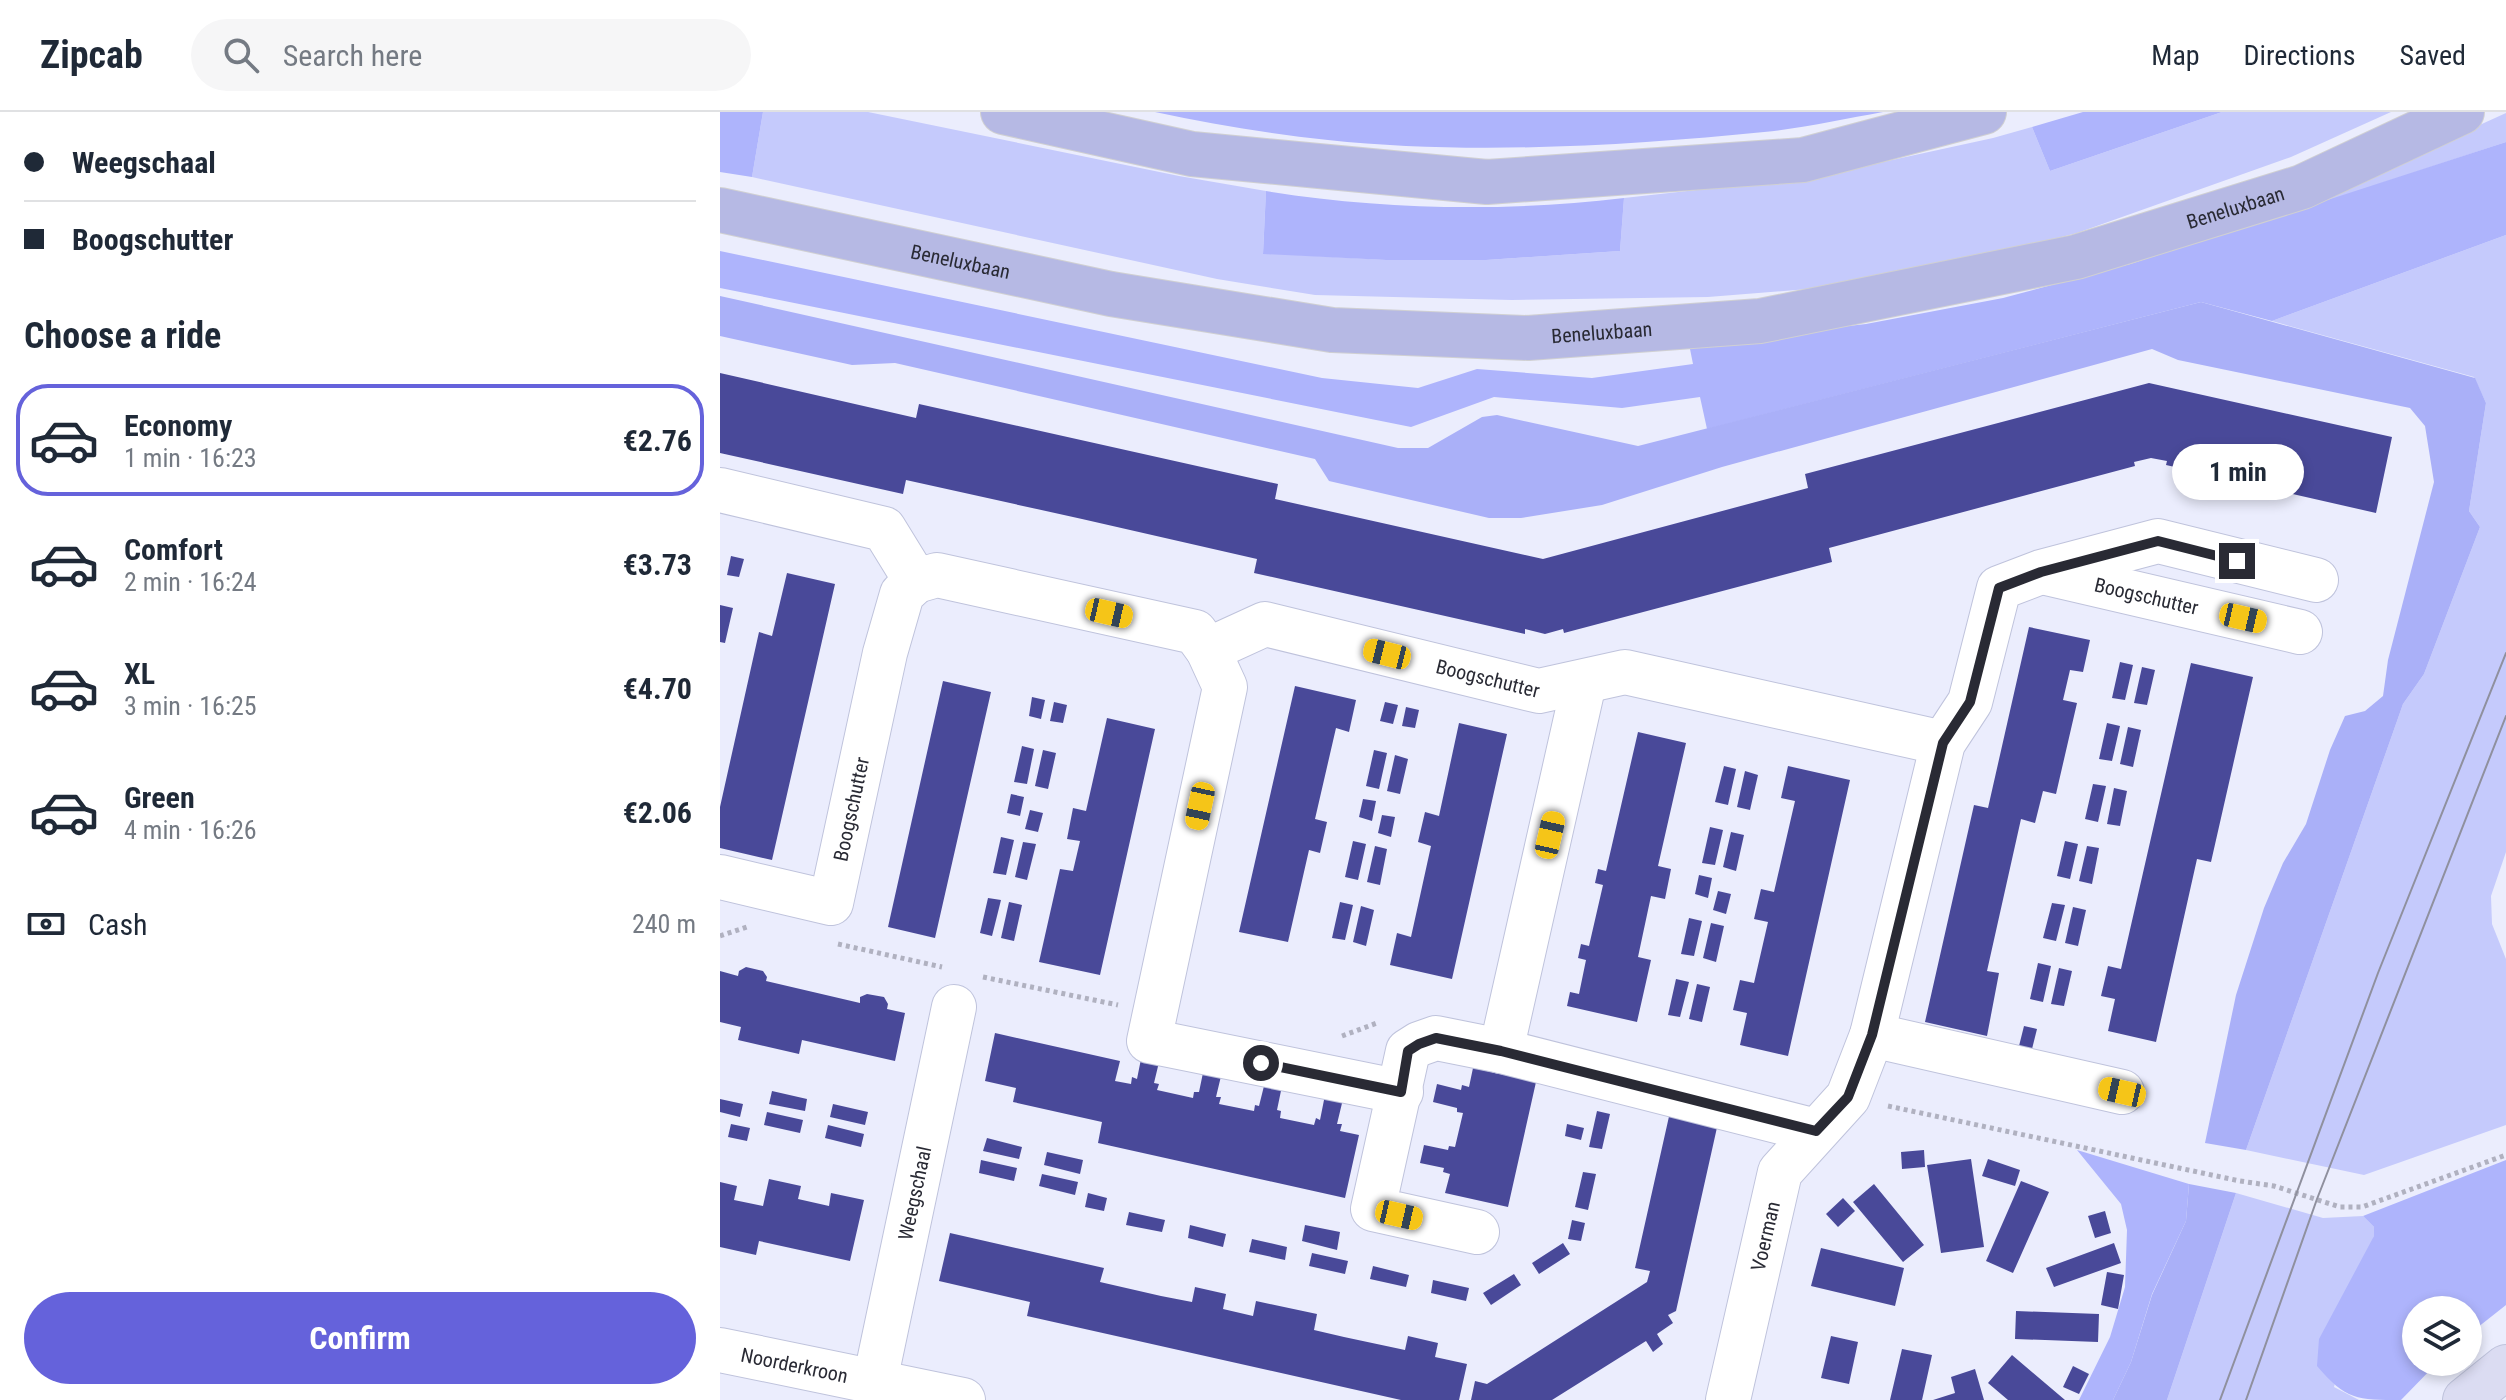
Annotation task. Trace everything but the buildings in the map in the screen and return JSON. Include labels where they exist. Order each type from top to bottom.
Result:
[{"type":"main road","points":[[1003,112],[1192,154],[1487,182],[1803,160],[1984,112]]},
{"type":"main road","name":"Beneluxbaan","points":[[720,210],[1111,294],[1332,330],[1528,338],[1760,321],[2076,257],[2302,187],[2462,112]]},
{"type":"street","points":[[720,490],[884,529],[916,581],[937,575],[1195,632],[1208,650],[1225,687],[1149,1041],[1401,1092]]},
{"type":"street","name":"Boogschutter","points":[[1848,1097],[1872,1035],[1943,743],[1970,702],[1999,588],[2041,572],[2158,541],[2316,580]]},
{"type":"street","name":"Boogschutter","points":[[2041,572],[2300,632]]},
{"type":"street","name":"Boogschutter","points":[[720,877],[831,903],[885,653],[902,594],[916,581]]},
{"type":"street","name":"Boogschutter","points":[[1208,650],[1265,624],[1539,691],[1625,672],[1943,743]]},
{"type":"street","points":[[1501,1051],[1584,683]]},
{"type":"street","name":"Weegschaal","points":[[875,1381],[954,1007]]},
{"type":"street","points":[[1872,1035],[2122,1092]]},
{"type":"street","points":[[1477,1232],[1373,1209],[1408,1051],[1436,1038],[1501,1051],[1816,1131]]},
{"type":"street","name":"Voerman","points":[[1728,1400],[1780,1172],[1848,1097]]},
{"type":"street","name":"Noorderkroon","points":[[720,1350],[963,1400]]},
{"type":"street","points":[[2465,1400],[2506,1367]]},
{"type":"path","points":[[1848,1097],[2274,1186],[2340,1207],[2362,1207],[2506,1155]]},
{"type":"shaded area","points":[[720,112],[763,112],[752,177],[720,172]]},
{"type":"shaded area","points":[[763,112],[868,112],[1266,191],[1263,253],[1386,260],[1486,260],[1620,251],[1624,198],[1814,177],[2032,127],[2050,171],[2222,112],[2391,112],[2291,157],[2077,233],[1980,258],[1808,289],[1708,297],[1512,300],[1315,295],[1217,279],[752,177]]},
{"type":"shaded area","points":[[1155,112],[1883,112],[1794,128],[1711,137],[1602,145],[1490,148],[1328,140]]},
{"type":"shaded area","points":[[2083,112],[2222,112],[2050,171],[2032,127]]},
{"type":"shaded area","points":[[2506,113],[2506,142],[2273,219]]},
{"type":"shaded area","points":[[2506,142],[2506,235],[2272,321],[2201,302],[1707,429],[1700,397],[1622,408],[1494,397],[1411,427],[720,288],[720,251],[1322,378],[1418,388],[1477,369],[1592,378],[1693,364],[1689,344],[1866,324],[2003,298],[2130,264]]},
{"type":"shaded area","points":[[1266,191],[1355,202],[1445,207],[1534,205],[1624,198],[1620,251],[1486,260],[1386,260],[1263,254]]},
{"type":"shaded area","points":[[2506,235],[2506,852],[2491,896],[2492,924],[2506,959],[2506,1125],[2364,1175],[2246,1150],[2403,704],[2424,674],[2480,527],[2469,511],[2486,403],[2474,377],[2272,321]]},
{"type":"shaded area","points":[[720,296],[1398,448],[1428,448],[1482,417],[1497,415],[1638,446],[2201,302],[2475,378],[2486,403],[2469,511],[2480,527],[2424,674],[2403,704],[2246,1150],[2205,1143],[2236,995],[2264,908],[2283,863],[2306,824],[2330,750],[2345,716],[2365,711],[2383,696],[2388,660],[2434,482],[2425,426],[2410,408],[2178,360],[2152,349],[1722,467],[1602,505],[1521,518],[1489,518],[1329,481],[1315,459],[895,363],[852,365],[720,336]]},
{"type":"shaded area","points":[[2077,1150],[2189,1184],[2186,1221],[2152,1294],[2131,1362],[2113,1400],[2079,1400],[2110,1337],[2125,1287],[2127,1230],[2121,1204]]},
{"type":"shaded area","points":[[2506,1160],[2506,1305],[2482,1324],[2482,1296],[2402,1296],[2402,1376],[2424,1376],[2401,1400],[2353,1396],[2336,1386],[2317,1366],[2319,1339],[2374,1236],[2374,1227],[2363,1216]]},
{"type":"shaded area","points":[[2189,1184],[2236,1193],[2167,1400],[2113,1400],[2131,1362],[2152,1295],[2186,1221]]},
{"type":"shaded area","points":[[2236,1193],[2323,1218],[2363,1216],[2374,1227],[2334,1387],[2359,1400],[2167,1400]]},
{"type":"tram line","points":[[2220,1400],[2378,973],[2506,653]]},
{"type":"tram line","points":[[2246,1400],[2317,1199],[2506,716]]},
{"type":"route","points":[[1261,1063],[1401,1092],[1408,1051],[1436,1038],[1501,1051],[1816,1131],[1848,1097],[1872,1035],[1943,743],[1970,702],[1999,588],[2041,572],[2158,541],[2237,561]]}]
